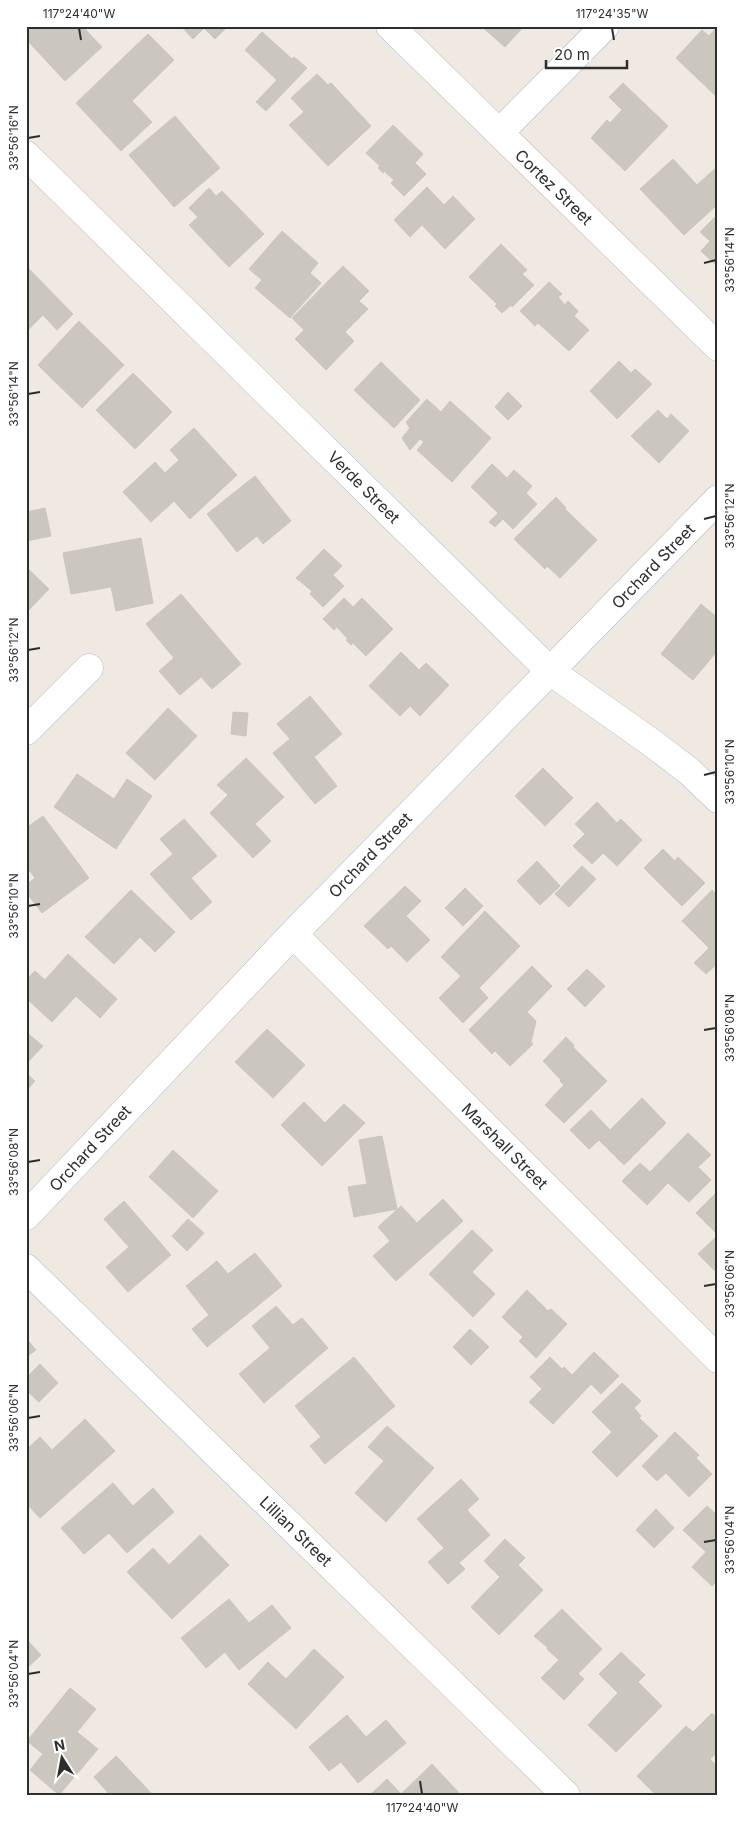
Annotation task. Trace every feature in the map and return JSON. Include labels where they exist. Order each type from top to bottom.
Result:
[{"type":"street","name":"Cortez Street","points":[[390,26],[718,347]]},
{"type":"street","points":[[499,133],[605,26]]},
{"type":"street","name":"Verde Street","points":[[26,155],[550,671],[652,743],[690,772],[718,799]]},
{"type":"street","name":"Orchard Street","points":[[26,1216],[293,934],[718,499]]},
{"type":"street","points":[[26,731],[89,668]]},
{"type":"street","name":"Marshall Street","points":[[293,934],[718,1359]]},
{"type":"street","name":"Lillian Street","points":[[26,1268],[566,1795]]},
{"type":"building","points":[[33,26],[82,26],[102,47],[65,81],[26,39],[26,33]]},
{"type":"building","points":[[181,26],[228,26],[215,39],[204,28],[193,39]]},
{"type":"building","points":[[481,26],[524,26],[505,47]]},
{"type":"building","points":[[718,26],[718,98],[676,58],[702,30],[709,36]]},
{"type":"building","points":[[262,32],[292,59],[294,57],[307,68],[266,111],[256,102],[277,80],[245,50]]},
{"type":"building","points":[[148,34],[174,60],[132,101],[152,122],[121,151],[76,103]]},
{"type":"building","points":[[317,74],[328,85],[331,83],[371,126],[328,166],[289,125],[304,112],[291,98]]},
{"type":"building","points":[[623,83],[668,126],[625,171],[591,138],[607,120],[610,123],[622,110],[609,97]]},
{"type":"building","points":[[175,116],[220,168],[174,207],[129,155]]},
{"type":"building","points":[[393,125],[423,154],[415,163],[426,174],[404,196],[391,183],[394,180],[384,171],[383,173],[378,168],[380,166],[366,153]]},
{"type":"building","points":[[673,159],[697,185],[718,166],[718,204],[684,235],[640,189]]},
{"type":"building","points":[[427,187],[444,205],[453,196],[475,219],[445,249],[422,225],[410,237],[394,220]]},
{"type":"building","points":[[209,188],[216,196],[222,191],[264,234],[229,267],[189,225],[198,217],[189,208]]},
{"type":"building","points":[[718,214],[718,267],[701,251],[710,241],[700,232]]},
{"type":"building","points":[[282,231],[318,263],[310,273],[321,283],[290,318],[255,288],[262,280],[249,269]]},
{"type":"building","points":[[501,244],[527,270],[522,274],[534,285],[512,307],[511,305],[502,313],[495,306],[497,304],[469,277]]},
{"type":"building","points":[[26,266],[73,314],[57,330],[43,315],[28,330],[26,328]]},
{"type":"building","points":[[343,266],[369,291],[359,301],[368,309],[345,332],[354,341],[326,370],[295,339],[304,330],[292,318]]},
{"type":"building","points":[[549,282],[562,294],[558,297],[565,305],[568,301],[578,311],[574,316],[589,330],[569,351],[538,323],[535,326],[520,311]]},
{"type":"building","points":[[79,321],[124,365],[82,408],[38,365]]},
{"type":"building","points":[[619,361],[631,373],[635,369],[652,384],[617,419],[590,391]]},
{"type":"building","points":[[381,362],[420,400],[394,428],[354,390]]},
{"type":"building","points":[[133,373],[172,412],[135,449],[96,410]]},
{"type":"building","points":[[508,392],[522,406],[508,420],[495,407]]},
{"type":"building","points":[[427,399],[441,412],[450,401],[491,438],[452,482],[417,450],[424,442],[420,439],[410,450],[402,438],[410,428],[406,422]]},
{"type":"building","points":[[658,410],[667,419],[671,414],[689,431],[659,463],[631,436]]},
{"type":"building","points":[[194,428],[237,475],[190,519],[174,501],[151,522],[123,492],[155,462],[165,473],[179,460],[170,450]]},
{"type":"building","points":[[492,464],[507,478],[514,470],[532,486],[526,493],[537,504],[513,529],[503,519],[495,527],[489,522],[498,513],[471,487]]},
{"type":"building","points":[[255,476],[291,521],[263,544],[257,536],[237,552],[207,514]]},
{"type":"building","points":[[556,497],[565,509],[597,540],[560,578],[547,566],[545,569],[514,539]]},
{"type":"building","points":[[45,508],[51,536],[26,541],[26,512]]},
{"type":"building","points":[[141,538],[153,603],[116,611],[111,587],[71,594],[63,553]]},
{"type":"building","points":[[324,549],[342,566],[333,575],[344,586],[323,607],[310,594],[312,591],[296,578]]},
{"type":"building","points":[[26,567],[49,589],[26,613]]},
{"type":"building","points":[[181,594],[241,664],[212,689],[201,677],[180,695],[159,671],[174,658],[146,624]]},
{"type":"building","points":[[344,598],[353,607],[362,598],[393,629],[366,656],[353,643],[351,645],[346,640],[348,639],[337,627],[334,630],[323,619]]},
{"type":"building","points":[[701,604],[718,618],[718,650],[693,680],[661,654]]},
{"type":"building","points":[[401,652],[419,670],[426,663],[449,685],[420,716],[410,706],[400,716],[369,686]]},
{"type":"building","points":[[310,696],[342,734],[314,757],[337,786],[315,804],[273,753],[290,739],[277,724]]},
{"type":"building","points":[[168,708],[197,736],[155,780],[126,753]]},
{"type":"building","points":[[233,712],[248,713],[246,736],[231,734]]},
{"type":"building","points":[[246,758],[284,797],[255,824],[271,841],[253,858],[210,813],[228,795],[217,785]]},
{"type":"building","points":[[543,768],[573,798],[545,826],[515,796]]},
{"type":"building","points":[[77,774],[114,799],[127,779],[152,796],[116,849],[54,807]]},
{"type":"building","points":[[597,802],[617,823],[621,819],[642,840],[617,866],[603,853],[592,864],[573,846],[585,834],[575,824]]},
{"type":"building","points":[[43,816],[89,878],[42,913],[26,892],[26,885],[35,878],[26,866],[26,828]]},
{"type":"building","points":[[184,819],[217,856],[191,878],[212,902],[191,920],[150,874],[173,854],[160,839]]},
{"type":"building","points":[[663,849],[675,861],[678,857],[705,883],[682,906],[644,868]]},
{"type":"building","points":[[537,861],[560,886],[540,905],[517,881]]},
{"type":"building","points":[[582,866],[596,879],[569,907],[555,894]]},
{"type":"building","points":[[405,886],[421,901],[406,916],[430,940],[407,962],[391,946],[388,949],[364,926]]},
{"type":"building","points":[[465,888],[483,906],[463,926],[445,908]]},
{"type":"building","points":[[131,890],[175,932],[155,952],[140,937],[114,964],[85,937]]},
{"type":"building","points":[[712,890],[718,896],[718,963],[706,974],[694,963],[709,948],[682,921]]},
{"type":"building","points":[[485,911],[520,946],[479,988],[488,998],[463,1023],[439,998],[461,976],[441,957]]},
{"type":"building","points":[[68,954],[117,999],[100,1018],[76,996],[52,1022],[26,998],[26,980],[35,971],[45,980]]},
{"type":"building","points":[[532,966],[552,986],[527,1012],[536,1021],[531,1042],[533,1044],[510,1066],[495,1051],[492,1054],[469,1030]]},
{"type":"building","points":[[587,969],[605,986],[585,1007],[567,989]]},
{"type":"building","points":[[267,1029],[305,1065],[273,1098],[235,1062]]},
{"type":"building","points":[[26,1032],[43,1046],[26,1064]]},
{"type":"building","points":[[566,1037],[574,1045],[573,1047],[607,1081],[564,1123],[545,1105],[564,1085],[543,1061]]},
{"type":"building","points":[[26,1073],[35,1081],[26,1091]]},
{"type":"building","points":[[642,1098],[666,1123],[624,1165],[599,1140],[589,1149],[570,1130],[591,1110],[610,1130]]},
{"type":"building","points":[[304,1102],[325,1123],[344,1104],[365,1123],[322,1166],[281,1125]]},
{"type":"building","points":[[688,1133],[711,1155],[698,1167],[711,1180],[689,1202],[668,1183],[647,1205],[622,1181],[640,1163],[650,1172]]},
{"type":"building","points":[[382,1136],[397,1209],[354,1217],[348,1187],[367,1184],[359,1140]]},
{"type":"building","points":[[173,1150],[218,1191],[193,1218],[149,1177]]},
{"type":"building","points":[[718,1191],[718,1235],[696,1213]]},
{"type":"building","points":[[443,1199],[463,1221],[396,1281],[373,1256],[390,1241],[378,1227],[401,1206],[417,1223]]},
{"type":"building","points":[[124,1201],[171,1255],[128,1292],[106,1267],[129,1247],[104,1219]]},
{"type":"building","points":[[188,1219],[204,1233],[187,1251],[172,1236]]},
{"type":"building","points":[[472,1230],[493,1250],[472,1272],[495,1294],[473,1317],[429,1274]]},
{"type":"building","points":[[718,1235],[718,1274],[698,1254]]},
{"type":"building","points":[[255,1253],[282,1286],[207,1347],[192,1329],[209,1315],[186,1286],[217,1261],[228,1274]]},
{"type":"building","points":[[527,1290],[548,1311],[551,1309],[567,1324],[536,1358],[519,1341],[523,1337],[502,1317]]},
{"type":"building","points":[[276,1306],[293,1325],[302,1318],[328,1348],[264,1403],[239,1374],[270,1348],[252,1326]]},
{"type":"building","points":[[470,1329],[489,1347],[471,1365],[453,1347]]},
{"type":"building","points":[[26,1338],[36,1350],[26,1357]]},
{"type":"building","points":[[594,1352],[619,1376],[601,1394],[591,1384],[553,1424],[529,1402],[542,1389],[530,1377],[550,1357],[562,1369],[564,1367],[572,1375]]},
{"type":"building","points":[[354,1357],[395,1406],[325,1464],[310,1446],[321,1437],[295,1406]]},
{"type":"building","points":[[40,1364],[58,1383],[39,1402],[26,1390],[26,1378]]},
{"type":"building","points":[[622,1383],[641,1401],[634,1408],[641,1416],[639,1418],[658,1436],[617,1477],[592,1452],[612,1432],[592,1412]]},
{"type":"building","points":[[85,1419],[115,1451],[40,1518],[26,1503],[26,1450],[40,1437],[52,1450]]},
{"type":"building","points":[[387,1426],[434,1468],[386,1522],[355,1493],[384,1461],[368,1447]]},
{"type":"building","points":[[675,1432],[699,1455],[696,1458],[712,1474],[689,1497],[666,1473],[657,1481],[642,1466]]},
{"type":"building","points":[[461,1479],[479,1499],[467,1510],[490,1535],[459,1563],[465,1569],[448,1584],[428,1562],[444,1548],[417,1519]]},
{"type":"building","points":[[113,1483],[133,1506],[153,1488],[174,1512],[127,1553],[109,1533],[84,1554],[61,1528]]},
{"type":"building","points":[[707,1506],[718,1516],[718,1580],[712,1586],[692,1567],[706,1552],[683,1530]]},
{"type":"building","points":[[656,1509],[674,1528],[654,1548],[636,1530]]},
{"type":"building","points":[[200,1535],[229,1565],[172,1619],[127,1572],[153,1548],[169,1565]]},
{"type":"building","points":[[505,1539],[525,1558],[518,1565],[543,1590],[499,1635],[471,1607],[500,1577],[484,1561]]},
{"type":"building","points":[[229,1599],[249,1623],[272,1605],[291,1628],[239,1670],[225,1652],[206,1668],[181,1638]]},
{"type":"building","points":[[562,1609],[602,1649],[578,1674],[584,1679],[564,1700],[541,1678],[559,1660],[534,1636]]},
{"type":"building","points":[[26,1639],[41,1655],[26,1669]]},
{"type":"building","points":[[314,1649],[344,1677],[296,1729],[248,1684],[268,1662],[286,1679]]},
{"type":"building","points":[[621,1652],[645,1675],[638,1682],[662,1706],[616,1752],[588,1725],[618,1693],[599,1674]]},
{"type":"building","points":[[70,1688],[96,1709],[77,1732],[98,1749],[59,1795],[30,1770],[43,1754],[27,1741]]},
{"type":"building","points":[[712,1713],[718,1719],[718,1752],[710,1759],[718,1767],[718,1791],[714,1795],[656,1795],[637,1776],[686,1726],[693,1732]]},
{"type":"building","points":[[347,1715],[366,1737],[386,1720],[406,1743],[358,1783],[341,1762],[329,1771],[309,1747]]},
{"type":"building","points":[[116,1756],[153,1795],[110,1795],[94,1777]]},
{"type":"building","points":[[432,1764],[461,1795],[370,1795],[387,1779],[401,1794]]}]
